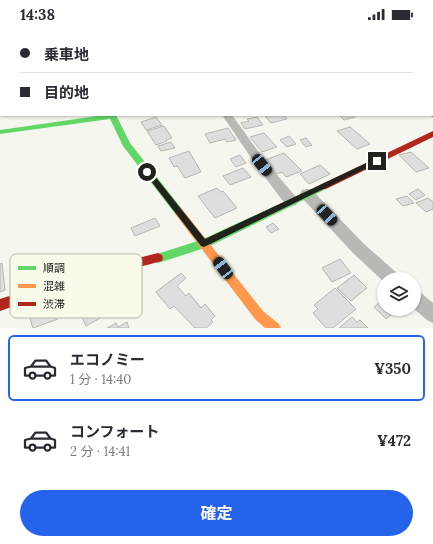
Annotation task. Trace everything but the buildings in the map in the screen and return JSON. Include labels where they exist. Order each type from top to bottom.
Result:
[{"type":"street","points":[[0,132],[113,116],[126,144],[259,315],[275,328]]},
{"type":"street","points":[[227,116],[290,202]]},
{"type":"street","points":[[142,261],[204,244],[433,134]]},
{"type":"street","points":[[307,194],[358,248],[384,272]]},
{"type":"street","points":[[0,305],[10,302]]},
{"type":"street","points":[[421,304],[433,314]]},
{"type":"traffic: fast","points":[[0,132],[113,116],[126,144],[179,212]]},
{"type":"traffic: fast","points":[[158,258],[204,244],[323,187]]},
{"type":"traffic: slow","points":[[179,212],[259,315],[275,328]]},
{"type":"traffic: jam","points":[[323,187],[433,134]]},
{"type":"traffic: jam","points":[[142,262],[158,258]]},
{"type":"traffic: jam","points":[[0,305],[10,302]]},
{"type":"route","points":[[147,172],[204,244],[377,161]]}]
